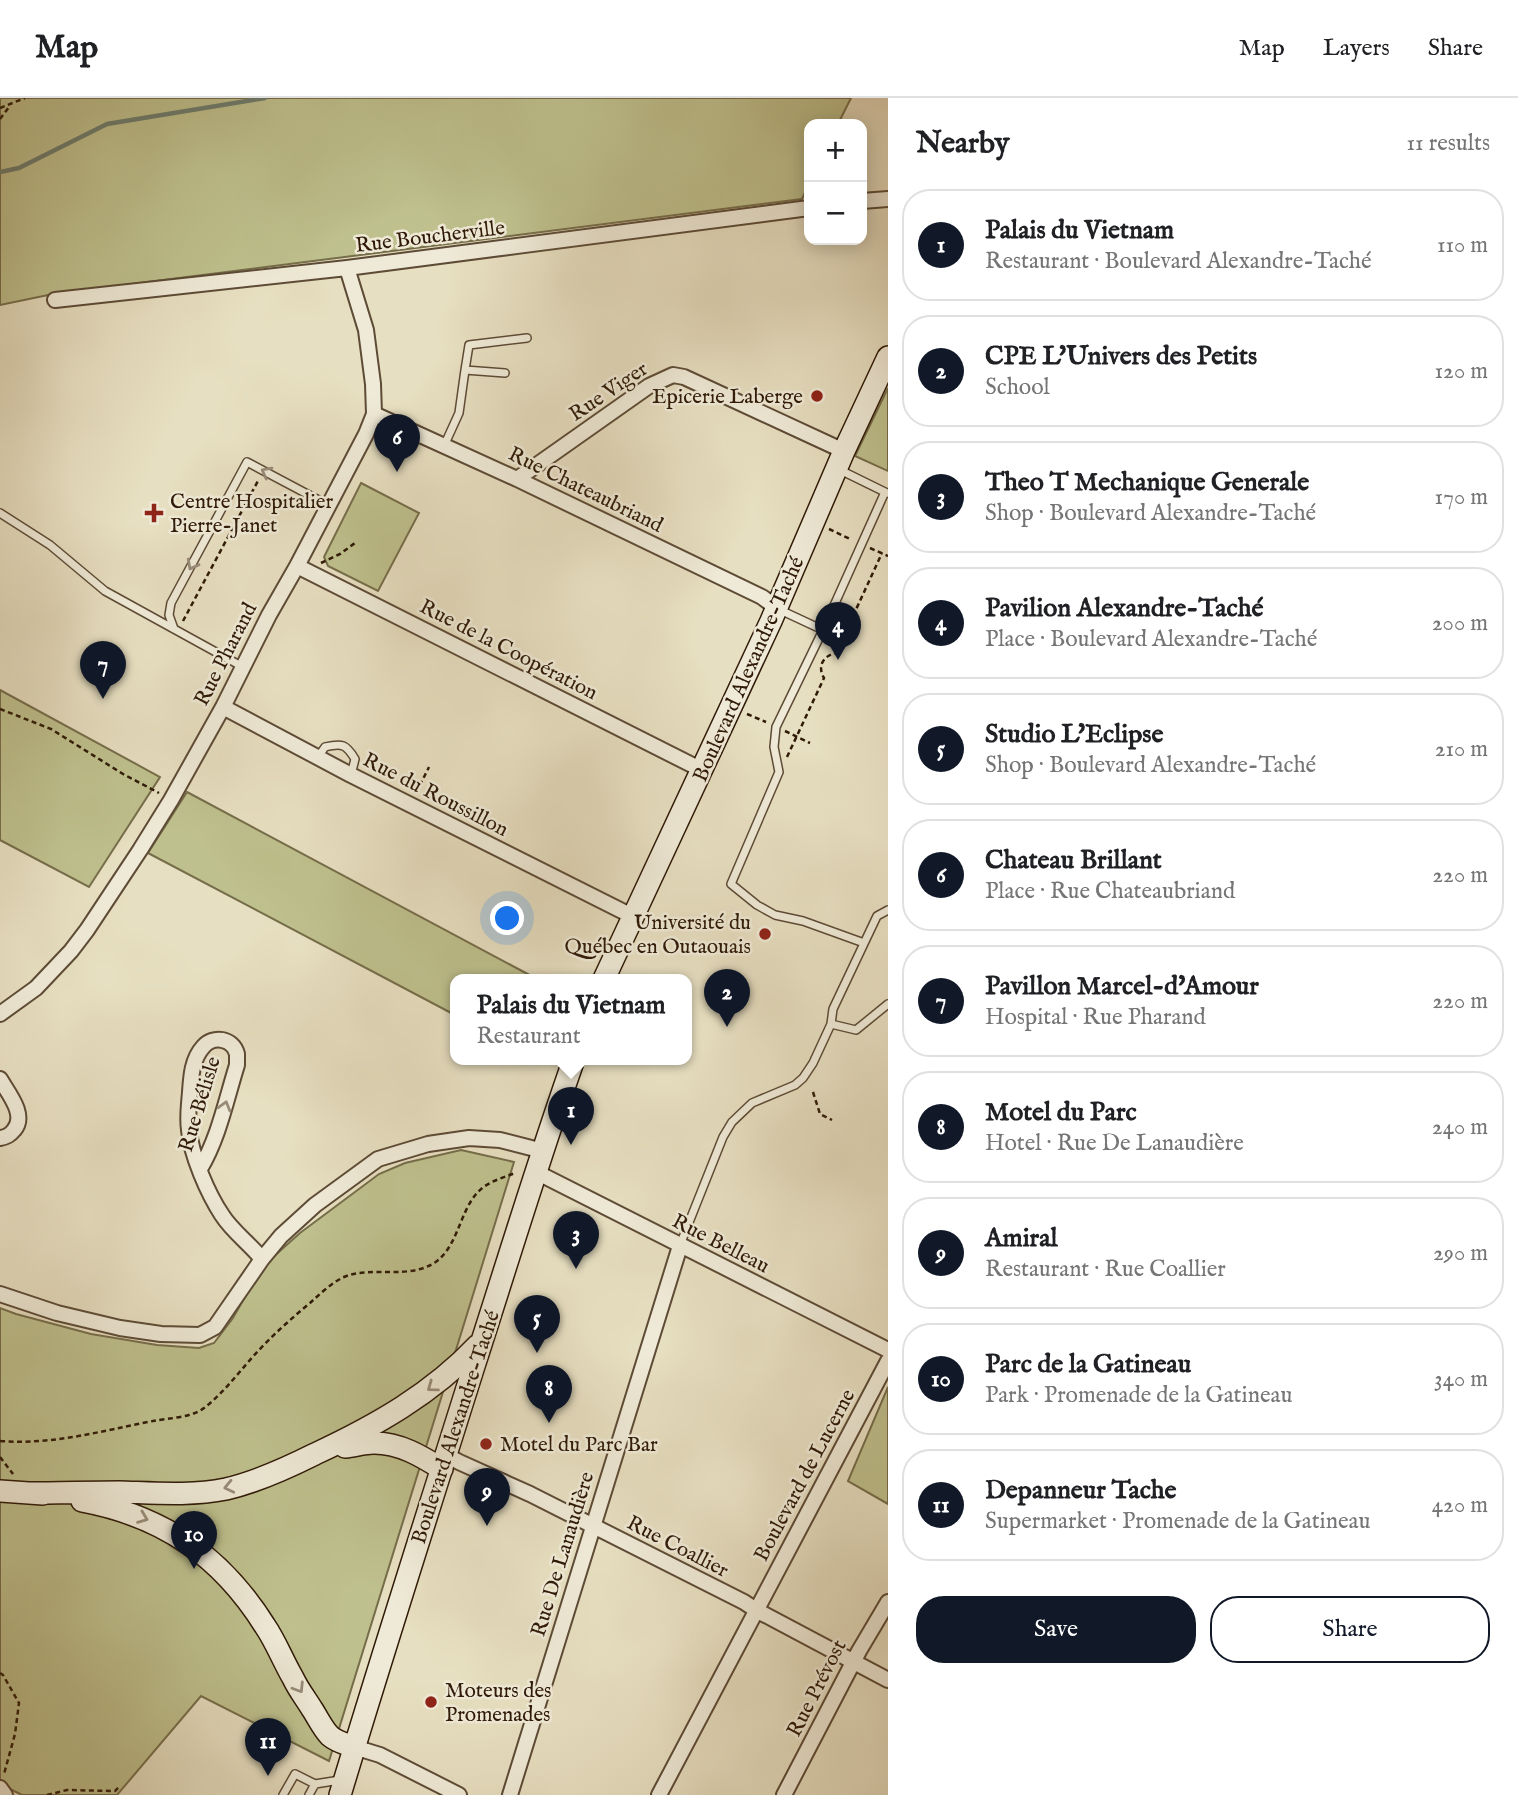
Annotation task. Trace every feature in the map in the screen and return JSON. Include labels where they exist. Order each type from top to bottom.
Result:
[{"type":"main road","name":"Boulevard Alexandre-Taché","points":[[606,974],[777,608],[888,357]]},
{"type":"main road","name":"Boulevard Alexandre-Taché","points":[[342,1787],[482,1341],[525,1173],[543,1151],[571,1065]]},
{"type":"main road","points":[[29,1493],[185,1493],[226,1489],[284,1469],[379,1422],[450,1374],[482,1341]]},
{"type":"main road","points":[[321,1451],[372,1443],[387,1444],[444,1462]]},
{"type":"main road","points":[[0,1491],[50,1495],[117,1509],[150,1521],[190,1544],[222,1570],[252,1606],[267,1628],[294,1680],[331,1737],[354,1747]]},
{"type":"street","points":[[867,201],[888,199]]},
{"type":"street","name":"Rue Boucherville","points":[[55,300],[347,268],[804,209]]},
{"type":"street","name":"Rue Pharand","points":[[0,1014],[36,988],[71,951],[171,800],[223,707],[366,434],[373,414],[373,384],[366,330],[347,268]]},
{"type":"street","name":"Rue Viger","points":[[517,479],[649,386],[674,375],[684,377],[841,460]]},
{"type":"street","name":"Rue Chateaubriand","points":[[373,414],[517,479],[762,597],[777,608]]},
{"type":"street","name":"Rue de la Coopération","points":[[297,566],[702,770]]},
{"type":"street","name":"Rue du Roussillon","points":[[223,707],[351,775],[632,916]]},
{"type":"street","name":"Rue Bélisle","points":[[200,1170],[210,1153],[237,1065],[237,1054],[232,1046],[216,1039],[208,1041],[200,1049],[194,1061],[188,1115],[192,1148],[200,1170],[206,1186],[223,1217],[262,1259]]},
{"type":"street","points":[[0,1079],[19,1117],[18,1125],[12,1133],[0,1138]]},
{"type":"street","points":[[0,1294],[57,1313],[120,1328],[174,1335],[200,1335],[215,1327],[281,1236],[315,1205],[378,1159],[428,1144],[469,1138],[500,1140],[543,1151]]},
{"type":"street","name":"Rue Belleau","points":[[525,1173],[680,1245],[888,1350]]},
{"type":"street","name":"Rue De Lanaudière","points":[[510,1795],[680,1245]]},
{"type":"street","name":"Boulevard de Lucerne","points":[[659,1795],[888,1361]]},
{"type":"street","name":"Rue Coallier","points":[[444,1462],[530,1494],[744,1602],[888,1679]]},
{"type":"street","name":"Rue Prévost","points":[[784,1795],[853,1662],[888,1602]]},
{"type":"street","points":[[354,1747],[380,1755],[459,1795]]},
{"type":"lane","points":[[444,446],[460,412],[469,345],[527,338]]},
{"type":"lane","points":[[466,370],[505,373]]},
{"type":"lane","points":[[841,460],[886,492],[776,727],[774,747],[779,772],[731,884],[757,905],[775,915],[803,921],[864,943]]},
{"type":"lane","points":[[174,629],[169,615],[171,603],[247,462],[328,505]]},
{"type":"lane","points":[[0,513],[50,545],[105,591],[243,667]]},
{"type":"lane","points":[[777,608],[823,630]]},
{"type":"lane","points":[[318,757],[325,747],[339,744],[349,749],[355,759],[351,775]]},
{"type":"lane","points":[[680,1245],[723,1137],[732,1122],[752,1103],[795,1085],[803,1078],[831,1024],[833,1009],[877,916],[888,910]]},
{"type":"lane","points":[[831,1024],[856,1030],[888,1004]]},
{"type":"lane","points":[[283,1795],[295,1774],[315,1784],[342,1787]]},
{"type":"lane","points":[[309,1795],[315,1784]]},
{"type":"path","points":[[0,108],[25,98]]},
{"type":"path","points":[[0,119],[11,104]]},
{"type":"path","points":[[183,623],[259,479]]},
{"type":"path","points":[[813,523],[888,556]]},
{"type":"path","points":[[318,564],[355,544]]},
{"type":"path","points":[[779,772],[824,678],[822,664],[827,656],[836,653],[882,553]]},
{"type":"path","points":[[0,709],[51,729],[171,800]]},
{"type":"path","points":[[747,714],[769,724]]},
{"type":"path","points":[[782,730],[810,743]]},
{"type":"path","points":[[414,796],[429,767]]},
{"type":"path","points":[[813,1092],[820,1114],[832,1121]]},
{"type":"path","points":[[0,1441],[45,1442],[75,1438],[200,1411],[219,1395],[290,1320],[337,1282],[344,1277],[358,1274],[418,1270],[437,1261],[453,1241],[478,1191],[494,1181],[525,1173]]},
{"type":"path","points":[[0,1673],[19,1703],[3,1788]]},
{"type":"path","points":[[47,1795],[67,1790],[115,1791],[120,1786]]},
{"type":"green space","points":[[0,98],[851,98],[840,119],[804,119],[802,199],[53,294],[0,305]]},
{"type":"green space","points":[[888,388],[888,471],[855,456]]},
{"type":"green space","points":[[361,483],[419,513],[378,591],[328,566],[324,557]]},
{"type":"green space","points":[[0,690],[160,777],[89,887],[0,840]]},
{"type":"green space","points":[[187,792],[528,974],[450,974],[450,1012],[148,853]]},
{"type":"green space","points":[[461,1150],[514,1162],[329,1761],[201,1696],[117,1795],[22,1795],[0,1784],[0,1308],[91,1334],[157,1345],[199,1348],[214,1343],[233,1318],[262,1267],[300,1233],[379,1174],[405,1163]]},
{"type":"green space","points":[[888,1387],[888,1504],[848,1481]]},
{"type":"waterway","points":[[0,172],[19,168],[107,124],[265,98]]},
{"type":"place","name":"Epicerie Laberge","points":[[817,396]]},
{"type":"place","name":"Chateau Brillant","points":[[397,472]]},
{"type":"place","name":"Centre Hospitalier Pierre-Janet","points":[[154,513]]},
{"type":"place","name":"Pavilion Alexandre-Taché","points":[[838,660]]},
{"type":"place","name":"Pavillon Marcel-d'Amour","points":[[103,699]]},
{"type":"place","name":"Université du Québec en Outaouais","points":[[765,934]]},
{"type":"place","name":"CPE L'Univers des Petits","points":[[727,1027]]},
{"type":"place","name":"Palais du Vietnam","points":[[571,1145]]},
{"type":"place","name":"Theo T Mechanique Generale","points":[[576,1269]]},
{"type":"place","name":"Studio L'Eclipse","points":[[537,1353]]},
{"type":"place","name":"Motel du Parc","points":[[549,1423]]},
{"type":"place","name":"Motel du Parc Bar","points":[[486,1444]]},
{"type":"place","name":"Amiral","points":[[487,1526]]},
{"type":"place","name":"Parc de la Gatineau","points":[[194,1569]]},
{"type":"place","name":"Moteurs des Promenades","points":[[431,1702]]},
{"type":"place","name":"Depanneur Tache","points":[[268,1776]]}]
